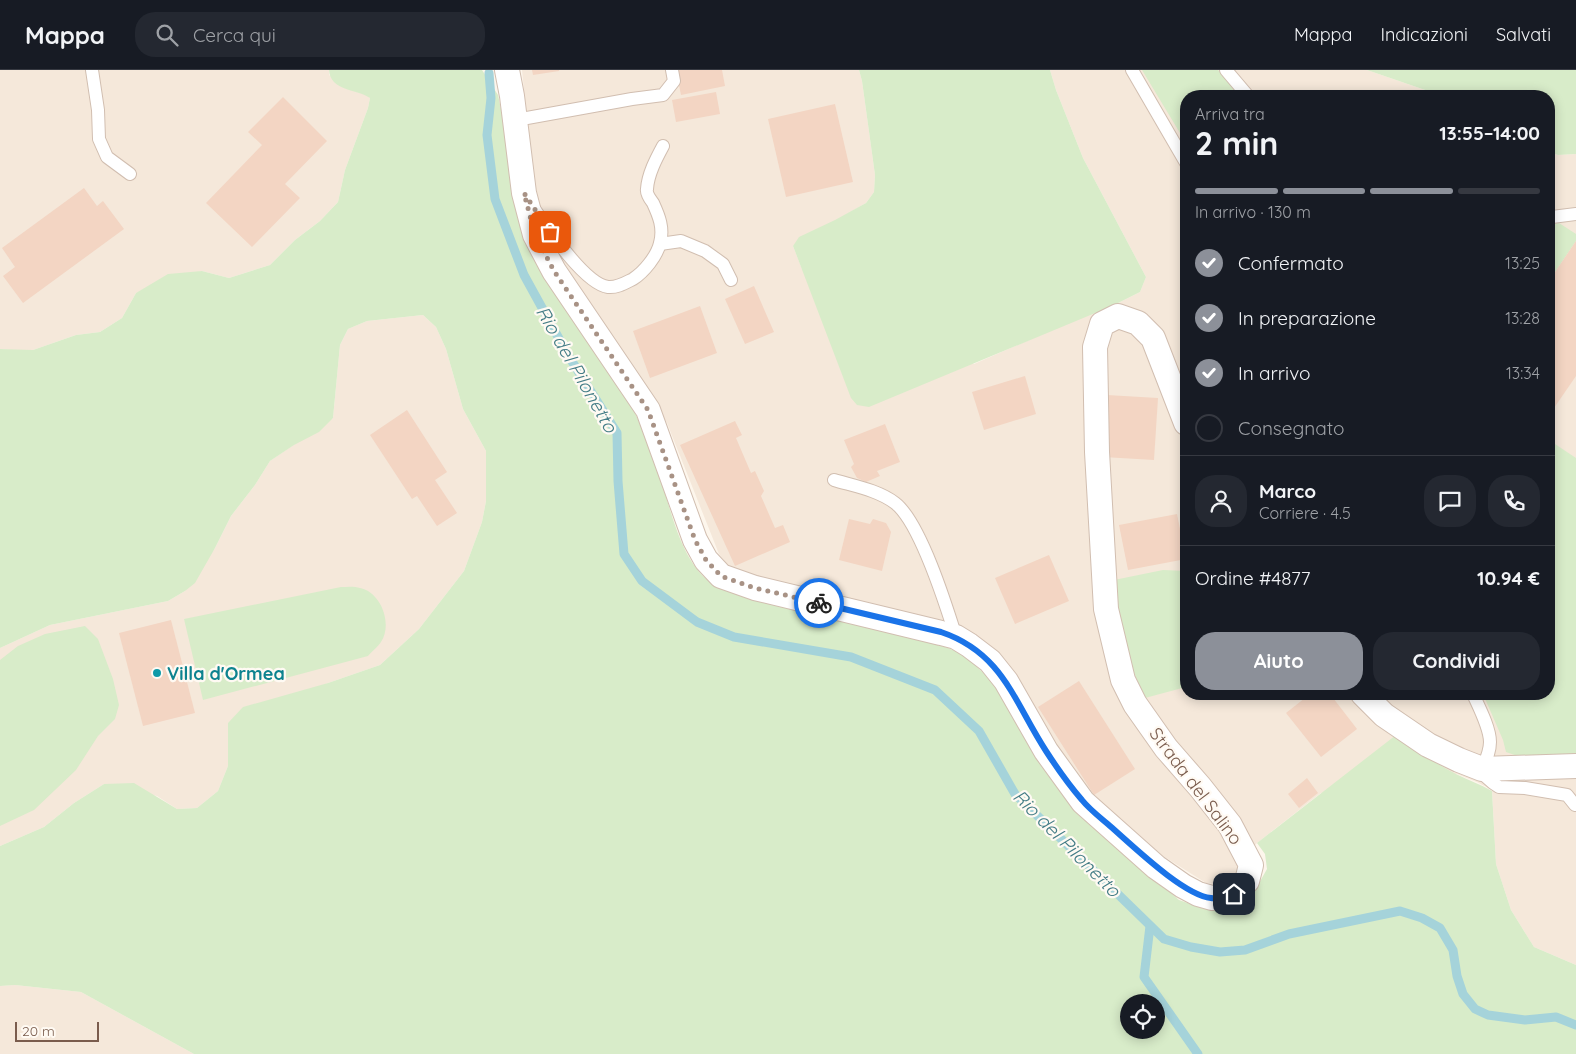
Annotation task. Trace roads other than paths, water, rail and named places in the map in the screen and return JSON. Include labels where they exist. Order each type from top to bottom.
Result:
[{"type":"street","name":"Strada del Salino","points":[[507,70],[524,193],[535,235],[554,271],[648,410],[695,540],[706,560],[721,576],[755,588],[941,632],[956,637],[969,645],[990,661],[1006,681],[1046,751],[1083,802],[1156,866],[1183,886],[1198,894],[1212,898],[1234,894],[1247,881],[1251,865],[1230,825],[1166,748],[1135,704],[1123,680],[1106,609],[1097,452],[1096,347],[1102,324],[1118,316],[1138,323],[1152,338],[1180,408]]},
{"type":"street","points":[[1369,700],[1384,714],[1428,745],[1482,769],[1576,766]]},
{"type":"lane","points":[[92,70],[98,110],[99,139],[107,157],[130,174]]},
{"type":"lane","points":[[514,117],[527,118],[663,95],[674,81],[672,70]]},
{"type":"lane","points":[[1132,70],[1180,153]]},
{"type":"lane","points":[[1226,70],[1243,90]]},
{"type":"lane","points":[[524,193],[550,232],[576,264],[594,280],[607,287],[622,285],[638,276],[651,261],[660,244],[662,226],[646,191],[652,168],[662,146]]},
{"type":"lane","points":[[1555,217],[1576,214]]},
{"type":"lane","points":[[660,244],[681,241],[705,251],[723,264],[732,280]]},
{"type":"lane","points":[[834,480],[876,492],[895,503],[912,522],[940,590],[956,637]]},
{"type":"lane","points":[[1476,700],[1483,716],[1490,741],[1489,753],[1482,769],[1485,776],[1499,787],[1525,788],[1567,795],[1575,805]]},
{"type":"waterway","name":"Rio del Pilonetto","points":[[489,73],[491,98],[487,135],[495,199],[524,275],[568,355],[617,433],[618,481],[624,554],[642,581],[697,622],[734,637],[851,657],[935,690],[979,731],[1015,794],[1164,939],[1191,947],[1220,952],[1245,950],[1289,934],[1400,911],[1422,918],[1440,928],[1453,950],[1457,976],[1463,994],[1475,1009],[1488,1015],[1525,1020],[1556,1017],[1576,1025]]},
{"type":"waterway","points":[[1150,926],[1144,977],[1198,1054]]},
{"type":"place","name":"Villa d'Ormea","points":[[157,673]]}]
